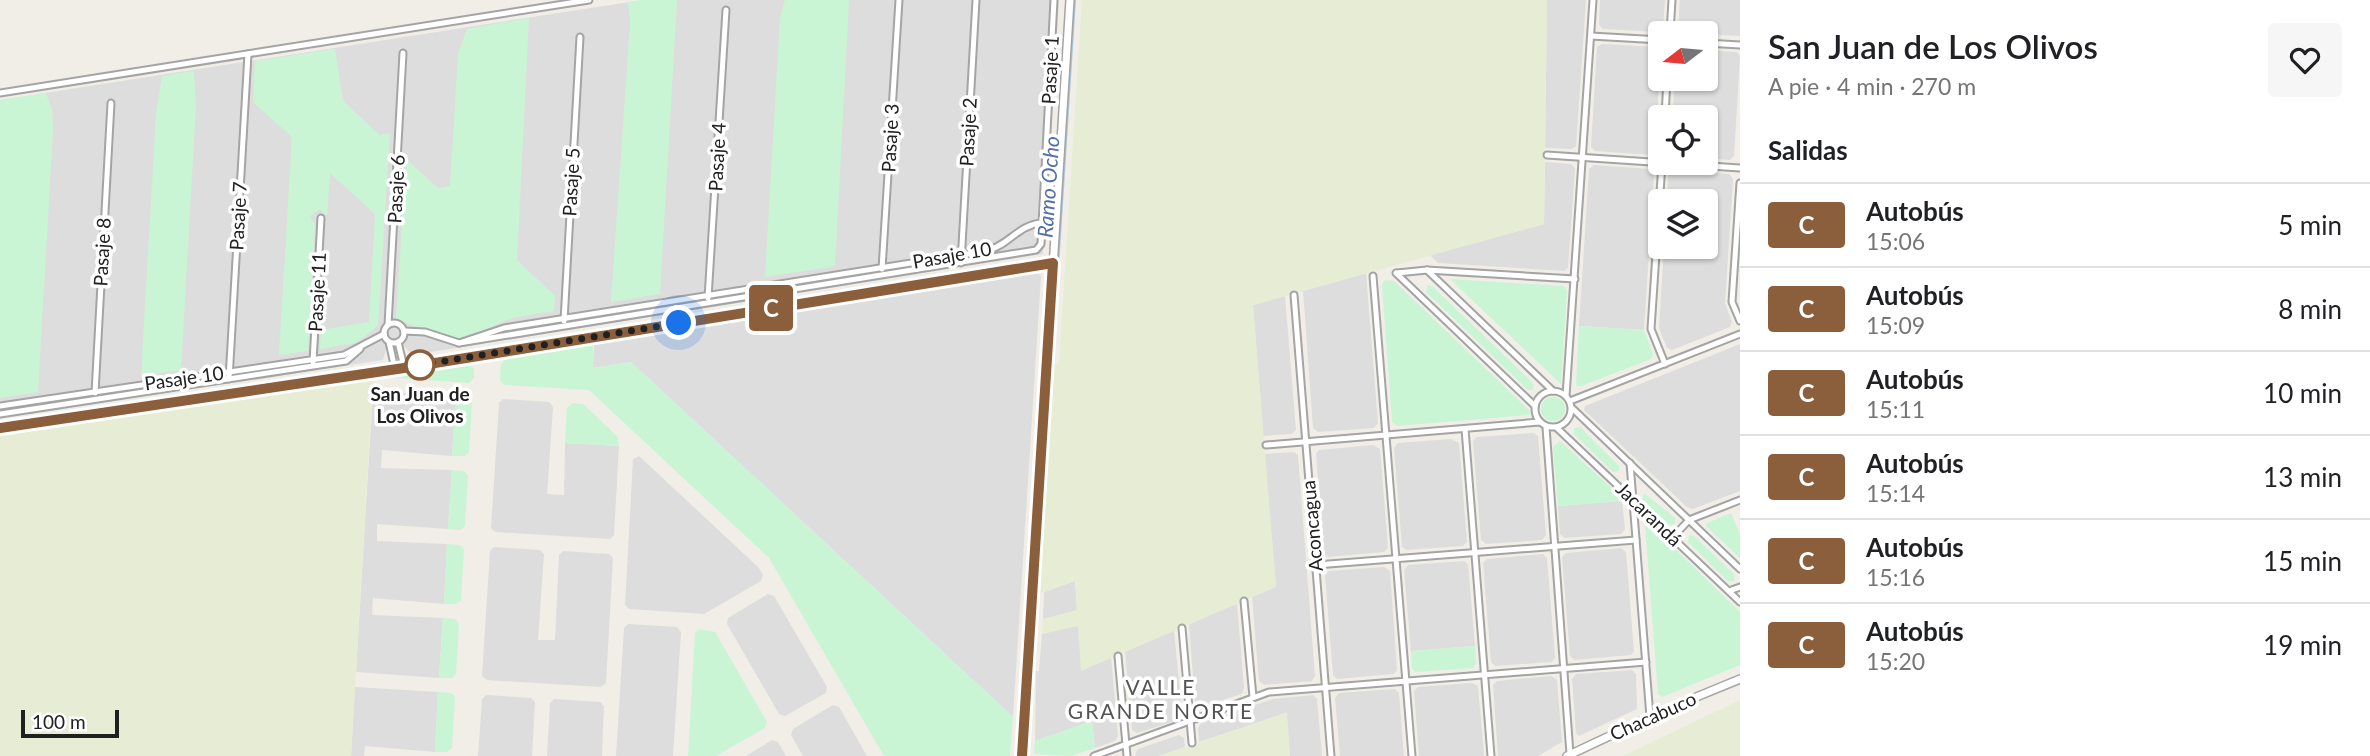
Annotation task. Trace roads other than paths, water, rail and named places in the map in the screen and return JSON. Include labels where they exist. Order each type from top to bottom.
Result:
[{"type":"street","points":[[0,93],[589,0]]},
{"type":"street","name":"Pasaje 3","points":[[882,276],[899,0]]},
{"type":"street","name":"Pasaje 2","points":[[961,263],[976,0]]},
{"type":"street","name":"Pasaje 1","points":[[1041,223],[1054,0]]},
{"type":"street","points":[[1022,756],[1070,0]]},
{"type":"street","points":[[1575,279],[1427,270],[1396,273],[1535,406],[1540,422],[1557,428],[1566,423],[1572,408],[1568,399],[1593,0]]},
{"type":"street","points":[[1671,21],[1672,0]]},
{"type":"street","name":"Pasaje 4","points":[[708,305],[726,10]]},
{"type":"street","points":[[1591,36],[1648,39]]},
{"type":"street","name":"Pasaje 5","points":[[564,327],[580,37]]},
{"type":"street","points":[[1718,44],[1740,45]]},
{"type":"street","name":"Pasaje 6","points":[[388,325],[403,53]]},
{"type":"street","name":"Pasaje 7","points":[[229,379],[248,54]]},
{"type":"street","name":"Pasaje 8","points":[[94,400],[111,103]]},
{"type":"street","points":[[1546,155],[1648,162]]},
{"type":"street","points":[[1718,167],[1740,168]]},
{"type":"street","points":[[1661,175],[1651,329],[1665,364]]},
{"type":"street","points":[[1740,183],[1732,302],[1740,321]]},
{"type":"street","name":"Pasaje 11","points":[[313,363],[321,218]]},
{"type":"street","name":"Pasaje 10","points":[[404,331],[425,332],[459,343],[961,263],[1036,250],[1041,244],[1041,223],[1026,226],[999,247],[962,255],[504,328],[459,343]]},
{"type":"street","points":[[0,428],[404,368],[1053,263]]},
{"type":"street","points":[[1427,270],[1553,391],[1568,399],[1740,334]]},
{"type":"street","points":[[1373,276],[1412,756]]},
{"type":"street","name":"Aconcagua","points":[[1294,296],[1331,756]]},
{"type":"street","points":[[395,369],[389,342],[384,334],[388,325],[398,323],[404,331],[398,342],[404,368]]},
{"type":"street","name":"Pasaje 10","points":[[0,414],[229,379],[313,363],[344,355],[384,334]]},
{"type":"street","points":[[389,342],[398,342]]},
{"type":"street","name":"Pasaje 10","points":[[0,406],[229,371],[313,363]]},
{"type":"street","points":[[1535,406],[1544,394],[1553,391]]},
{"type":"street","name":"Jacarandá","points":[[1572,408],[1740,569]]},
{"type":"street","points":[[1266,445],[1540,422]]},
{"type":"street","points":[[1546,426],[1569,755]]},
{"type":"street","name":"Jacarandá","points":[[1557,428],[1740,602]]},
{"type":"street","points":[[1465,429],[1491,756]]},
{"type":"street","points":[[1630,463],[1650,717]]},
{"type":"street","points":[[1673,537],[1689,520],[1740,500]]},
{"type":"street","points":[[1316,565],[1636,540]]},
{"type":"street","points":[[1729,592],[1740,587]]},
{"type":"street","points":[[1244,601],[1253,697]]},
{"type":"street","points":[[1182,628],[1192,743]]},
{"type":"street","points":[[1118,656],[1127,756]]},
{"type":"street","points":[[1094,756],[1269,692],[1646,662]]},
{"type":"street","name":"Chacabuco","points":[[1569,755],[1740,679]]},
{"type":"waterway","name":"Ramo Ocho","points":[[1027,754],[1075,0]]},
{"type":"waterway","points":[[1017,756],[1048,268]]},
{"type":"place","name":"San Juan de Los Olivos","points":[[420,365]]},
{"type":"district","name":"VALLE GRANDE NORTE","points":[[1161,700]]}]
